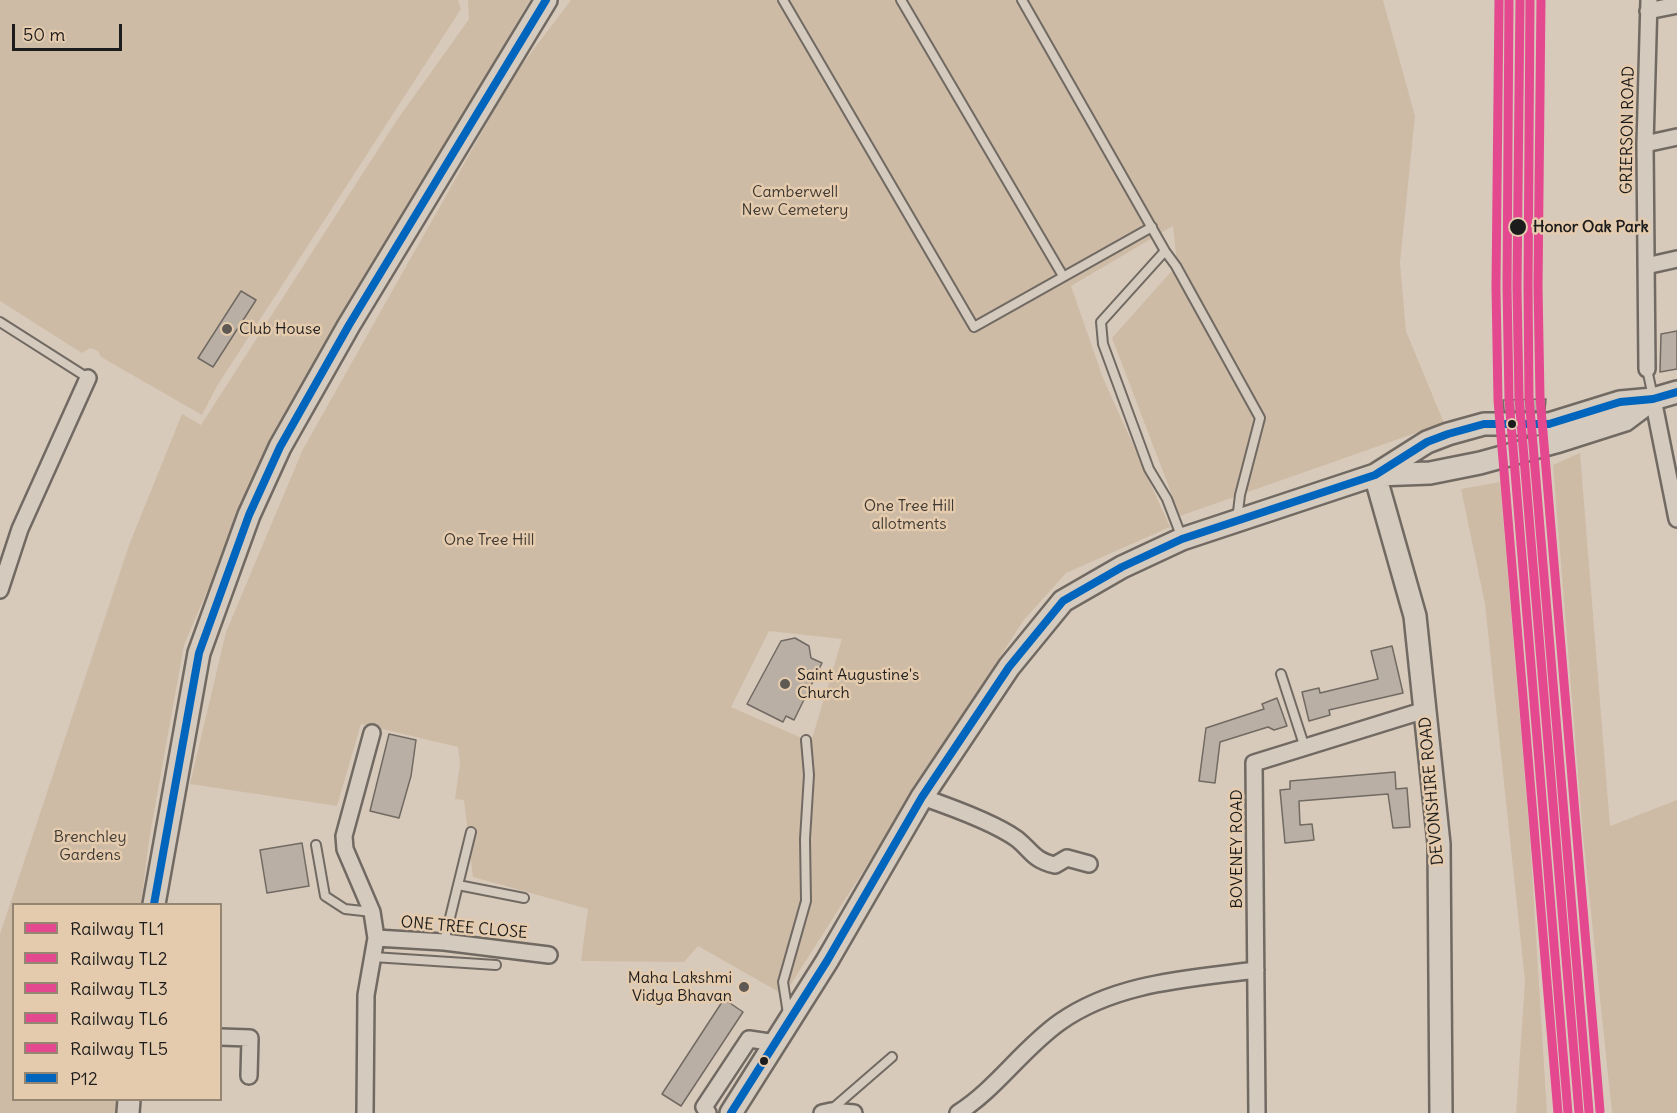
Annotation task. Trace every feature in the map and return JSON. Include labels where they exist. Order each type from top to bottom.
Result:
[{"type":"street","points":[[154,903],[199,652],[249,515],[280,447],[349,325],[546,0]]},
{"type":"street","points":[[1649,5],[1677,5]]},
{"type":"street","name":"GRIERSON ROAD","points":[[1647,369],[1645,144],[1649,5]]},
{"type":"street","points":[[1645,144],[1677,137]]},
{"type":"street","points":[[1646,266],[1677,259]]},
{"type":"street","points":[[0,590],[20,529],[88,378]]},
{"type":"street","points":[[1375,475],[1430,473],[1480,463],[1553,433],[1625,420],[1653,399],[1677,392]]},
{"type":"street","points":[[1653,399],[1674,483],[1677,519]]},
{"type":"street","points":[[731,1113],[789,1022],[922,797],[1010,667],[1063,601],[1122,567],[1182,539],[1375,475],[1427,442],[1484,424],[1553,433]]},
{"type":"street","name":"DEVONSHIRE ROAD","points":[[1375,475],[1415,616],[1439,843],[1440,1113]]},
{"type":"street","name":"BOVENEY ROAD","points":[[1257,1113],[1254,763],[1425,710]]},
{"type":"street","points":[[365,1113],[366,995],[376,938],[372,912],[345,849],[344,836],[372,733]]},
{"type":"street","points":[[922,797],[956,808],[1016,839],[1039,861],[1055,865],[1066,858],[1089,864]]},
{"type":"street","name":"ONE TREE CLOSE","points":[[376,938],[444,942],[549,955]]},
{"type":"street","points":[[958,1113],[1059,1023],[1103,998],[1162,983],[1256,970]]},
{"type":"street","points":[[222,1037],[250,1038],[249,1076]]},
{"type":"street","points":[[708,1113],[704,1107],[749,1039],[776,1043]]},
{"type":"street","points":[[826,1112],[854,1113]]},
{"type":"lane","points":[[783,0],[974,327],[1152,227]]},
{"type":"lane","points":[[902,0],[1063,276]]},
{"type":"lane","points":[[1022,0],[1165,251],[1176,266],[1260,418],[1240,495],[1237,521]]},
{"type":"lane","points":[[1165,251],[1101,322],[1103,344],[1149,469],[1167,499],[1182,539]]},
{"type":"lane","points":[[0,322],[88,378]]},
{"type":"lane","points":[[1647,369],[1653,399]]},
{"type":"lane","points":[[1281,674],[1305,748]]},
{"type":"lane","points":[[789,1022],[783,982],[806,902],[805,839],[809,775],[806,740]]},
{"type":"lane","points":[[444,942],[471,832]]},
{"type":"lane","points":[[316,845],[325,896],[345,909],[372,912]]},
{"type":"lane","points":[[458,885],[524,898]]},
{"type":"lane","points":[[373,957],[496,965]]},
{"type":"lane","points":[[826,1112],[892,1057]]},
{"type":"green space","points":[[0,0],[458,0],[461,9],[217,386],[202,415],[101,357],[98,351],[90,348],[82,353],[0,301]]},
{"type":"green space","name":"Brenchley Gardens","points":[[468,0],[530,0],[324,350],[236,524],[184,645],[149,840],[141,903],[12,903],[12,1101],[119,1101],[118,1113],[0,1113],[0,934],[129,545],[182,414],[201,425],[397,120],[469,19]]},
{"type":"green space","points":[[571,0],[1383,0],[1415,116],[1400,263],[1406,331],[1444,423],[1180,516],[1112,338],[1177,265],[1173,226],[1071,286],[1103,378],[1170,527],[1066,573],[1023,621],[784,995],[698,946],[684,962],[581,961],[588,909],[473,877],[464,800],[455,799],[460,764],[458,747],[361,724],[337,806],[190,784],[226,632],[303,449],[487,123],[499,95]],"holes":[[[769,631],[842,639],[811,742],[731,707]]]},
{"type":"green space","points":[[1580,453],[1610,826],[1677,800],[1677,1113],[1612,1113],[1583,836],[1553,465]]},
{"type":"green space","points":[[1500,482],[1530,839],[1547,1113],[1516,1113],[1525,981],[1485,604],[1461,489]]},
{"type":"building","name":"Club House","points":[[241,291],[256,300],[213,367],[198,358]]},
{"type":"building","points":[[1677,331],[1677,369],[1660,372],[1661,334]]},
{"type":"building","points":[[1546,399],[1545,411],[1504,411],[1503,400]]},
{"type":"building","name":"Saint Augustine's Church","points":[[795,638],[809,646],[811,658],[822,663],[794,720],[786,716],[783,722],[747,704],[781,641]]},
{"type":"building","points":[[1392,646],[1403,693],[1329,710],[1330,715],[1309,721],[1302,692],[1319,688],[1320,693],[1378,679],[1371,651]]},
{"type":"building","points":[[1277,698],[1287,726],[1274,730],[1268,727],[1220,742],[1215,783],[1199,781],[1206,728],[1264,709],[1262,704]]},
{"type":"building","points":[[389,734],[416,740],[411,776],[399,818],[370,811]]},
{"type":"building","points":[[1395,772],[1396,789],[1407,788],[1410,827],[1393,828],[1388,794],[1299,801],[1300,825],[1312,824],[1314,840],[1285,843],[1280,790],[1290,789],[1290,781]]},
{"type":"building","points":[[302,843],[309,886],[267,893],[260,850]]},
{"type":"building","points":[[724,999],[743,1012],[681,1106],[662,1094]]},
{"type":"rail line","name":"TL6","points":[[1499,0],[1496,287],[1498,400],[1558,1113]]},
{"type":"rail line","name":"TL2","points":[[1509,0],[1507,287],[1509,399],[1568,1113]]},
{"type":"rail line","name":"TL1","points":[[1520,0],[1517,287],[1519,398],[1579,1113]]},
{"type":"rail line","name":"TL3","points":[[1530,0],[1529,397],[1589,1112]]},
{"type":"rail line","name":"TL5","points":[[1541,0],[1538,287],[1540,397],[1600,1111]]},
{"type":"transit line","name":"P12","points":[[154,903],[199,653],[249,515],[280,447],[349,325],[546,0]]},
{"type":"transit line","name":"P12","points":[[731,1113],[827,961],[922,797],[1009,667],[1063,601],[1122,567],[1182,539],[1375,475],[1427,442],[1448,434],[1484,424],[1549,424],[1620,402],[1653,399],[1677,392]]},
{"type":"place","name":"Honor Oak Park","points":[[1518,227]]},
{"type":"place","name":"Club House","points":[[227,329]]},
{"type":"place","name":"Saint Augustine's Church","points":[[785,684]]},
{"type":"place","name":"Maha Lakshmi Vidya Bhavan","points":[[744,987]]},
{"type":"park label","name":"Camberwell New Cemetery","points":[[795,201]]},
{"type":"park label","name":"One Tree Hill allotments","points":[[909,515]]},
{"type":"park label","name":"One Tree Hill","points":[[489,540]]}]
